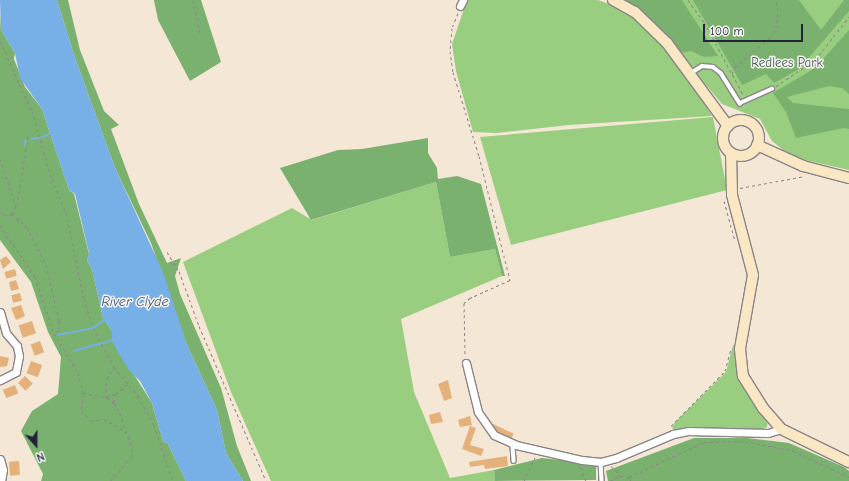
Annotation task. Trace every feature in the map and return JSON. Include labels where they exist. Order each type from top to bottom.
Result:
[{"type":"main road","points":[[613,0],[635,12],[653,28],[690,73],[728,126]]},
{"type":"main road","points":[[731,153],[743,155],[757,145],[758,133],[751,123],[740,120],[728,126],[723,138],[731,153],[731,192],[753,275],[752,294],[741,341],[740,364],[748,387],[781,429],[849,462]]},
{"type":"main road","points":[[757,145],[803,166],[849,178]]},
{"type":"street","points":[[0,312],[6,333],[17,346],[19,356],[16,372],[0,380]]},
{"type":"street","points":[[466,364],[478,412],[487,428],[494,435],[516,445],[582,460],[604,461],[673,434],[702,431],[768,433],[781,429]]},
{"type":"street","points":[[0,458],[4,470],[1,481]]},
{"type":"lane","points":[[690,73],[702,66],[713,67],[721,73],[736,100],[740,103],[772,89]]},
{"type":"lane","points":[[513,446],[514,461]]},
{"type":"lane","points":[[602,481],[604,461]]},
{"type":"path","points":[[193,0],[200,33]]},
{"type":"path","points":[[688,0],[704,22],[747,101]]},
{"type":"path","points":[[732,75],[735,67],[770,38],[776,28],[778,11],[776,0]]},
{"type":"path","points":[[461,3],[452,28],[450,51],[452,72],[479,156],[510,280],[470,298],[464,303],[466,364]]},
{"type":"path","points":[[772,89],[796,75],[816,60],[849,17]]},
{"type":"path","points":[[0,41],[32,111],[50,174],[66,213],[84,299],[93,328],[114,367],[129,384],[154,425],[173,481]]},
{"type":"path","points":[[12,214],[16,206],[28,136]]},
{"type":"path","points":[[0,159],[16,206]]},
{"type":"path","points":[[737,246],[724,198],[731,192],[811,175]]},
{"type":"path","points":[[0,212],[6,215],[12,214]]},
{"type":"path","points":[[12,214],[27,227],[46,265],[59,320],[59,330],[54,333]]},
{"type":"path","points":[[0,225],[35,277],[54,333],[78,373],[83,393],[82,410],[91,421],[104,419],[125,431]]},
{"type":"path","points":[[167,252],[179,271],[199,326],[266,481]]},
{"type":"path","points":[[673,434],[671,427],[673,423],[725,371],[732,346]]},
{"type":"path","points":[[106,397],[106,379],[114,367]]},
{"type":"path","points":[[83,393],[106,397],[116,394],[129,384]]},
{"type":"path","points":[[114,403],[116,394]]},
{"type":"path","points":[[106,397],[114,403],[120,413],[125,431],[131,443],[132,456],[110,481]]},
{"type":"path","points":[[610,481],[620,476],[629,477],[704,442],[745,441],[793,451],[849,477]]},
{"type":"path","points":[[524,481],[532,467],[537,449]]},
{"type":"path","points":[[582,460],[580,468],[586,481]]},
{"type":"path","points":[[604,461],[620,476]]},
{"type":"path","points":[[629,477],[631,481]]},
{"type":"green space","points":[[57,0],[68,0],[80,50],[104,111],[119,125],[111,129],[139,204],[167,263],[181,258],[175,276],[180,294],[221,388],[237,446],[251,481],[243,481],[226,453],[217,410],[187,345],[151,243],[115,168],[74,55]]},
{"type":"green space","points":[[154,0],[201,0],[221,62],[190,81],[158,20]]},
{"type":"green space","points":[[467,0],[598,0],[615,6],[630,14],[656,37],[687,77],[712,116],[569,125],[496,133],[473,132],[456,71],[452,44]]},
{"type":"green space","name":"Redlees Park","points":[[624,0],[849,0],[849,170],[800,159],[783,150],[772,141],[760,119],[722,104],[679,53],[633,6]]},
{"type":"green space","points":[[624,0],[682,0],[718,56],[704,57],[691,51],[679,53],[633,6]]},
{"type":"green space","points":[[693,0],[799,0],[821,30],[844,0],[849,0],[849,11],[799,69],[774,83],[766,74],[742,85]]},
{"type":"green space","points":[[0,13],[1,30],[15,53],[14,59],[25,87],[42,109],[69,190],[74,194],[89,254],[87,261],[92,269],[103,318],[112,331],[112,340],[152,403],[163,441],[168,444],[186,481],[41,481],[43,474],[21,431],[32,411],[58,394],[61,357],[48,332],[31,282],[0,240]]},
{"type":"green space","points":[[849,30],[849,94],[842,88],[829,86],[787,97],[793,103],[849,109],[849,129],[844,128],[796,138],[786,112],[773,93],[815,68]]},
{"type":"green space","points":[[713,117],[727,190],[511,245],[480,137]]},
{"type":"green space","points":[[428,138],[428,153],[437,168],[438,179],[457,176],[481,184],[505,276],[502,276],[495,249],[450,257],[436,182],[311,220],[280,168],[338,150],[362,149]]},
{"type":"green space","points":[[436,182],[450,257],[495,249],[502,276],[401,319],[414,392],[450,478],[494,470],[495,481],[271,481],[231,392],[183,262],[292,208],[312,220]]},
{"type":"green space","points":[[733,345],[737,346],[736,361],[739,377],[768,420],[767,427],[763,429],[674,430],[672,427],[675,422],[726,372]]},
{"type":"green space","points":[[694,438],[747,438],[789,443],[844,467],[849,471],[849,481],[608,481],[606,471]]},
{"type":"green space","points":[[542,458],[596,464],[596,480],[495,481],[494,470]]},
{"type":"water","name":"River Clyde","points":[[0,0],[57,0],[74,55],[115,168],[163,272],[187,345],[217,410],[226,453],[243,481],[186,481],[168,444],[163,441],[152,403],[140,381],[129,370],[117,351],[112,340],[112,331],[103,318],[92,269],[87,261],[89,253],[75,194],[69,190],[42,109],[20,78],[15,53],[1,30]]},
{"type":"building","points":[[6,256],[11,262],[3,269],[0,260]]},
{"type":"building","points":[[15,269],[17,276],[6,279],[4,272]]},
{"type":"building","points":[[16,280],[19,289],[11,291],[9,282]]},
{"type":"building","points":[[20,293],[22,301],[13,303],[11,295]]},
{"type":"building","points":[[21,305],[25,316],[16,320],[11,308]]},
{"type":"building","points":[[32,321],[36,333],[23,338],[19,325]]},
{"type":"building","points":[[40,341],[44,352],[35,356],[31,344]]},
{"type":"building","points":[[0,356],[9,358],[7,366],[0,367]]},
{"type":"building","points":[[31,361],[42,365],[38,377],[27,373]]},
{"type":"building","points":[[25,376],[33,384],[26,391],[18,383]]},
{"type":"building","points":[[448,380],[452,398],[444,401],[438,384]]},
{"type":"building","points":[[15,385],[18,393],[6,398],[3,390]]},
{"type":"building","points":[[440,412],[443,422],[431,424],[429,415]]},
{"type":"building","points":[[470,416],[472,425],[460,427],[458,420]]},
{"type":"building","points":[[493,424],[514,434],[512,438],[491,429]]},
{"type":"building","points":[[470,426],[476,428],[470,445],[484,449],[481,456],[462,449]]},
{"type":"building","points":[[507,456],[508,466],[485,469],[484,465],[470,467],[469,462]]},
{"type":"building","points":[[19,461],[20,475],[10,476],[9,462]]},
{"type":"waterway","points":[[42,137],[52,133]]},
{"type":"waterway","points":[[31,139],[39,138]]},
{"type":"waterway","points":[[25,140],[25,145]]},
{"type":"waterway","points":[[58,335],[93,328],[106,319]]},
{"type":"waterway","points":[[104,343],[114,339]]},
{"type":"waterway","points":[[74,351],[102,343]]}]
